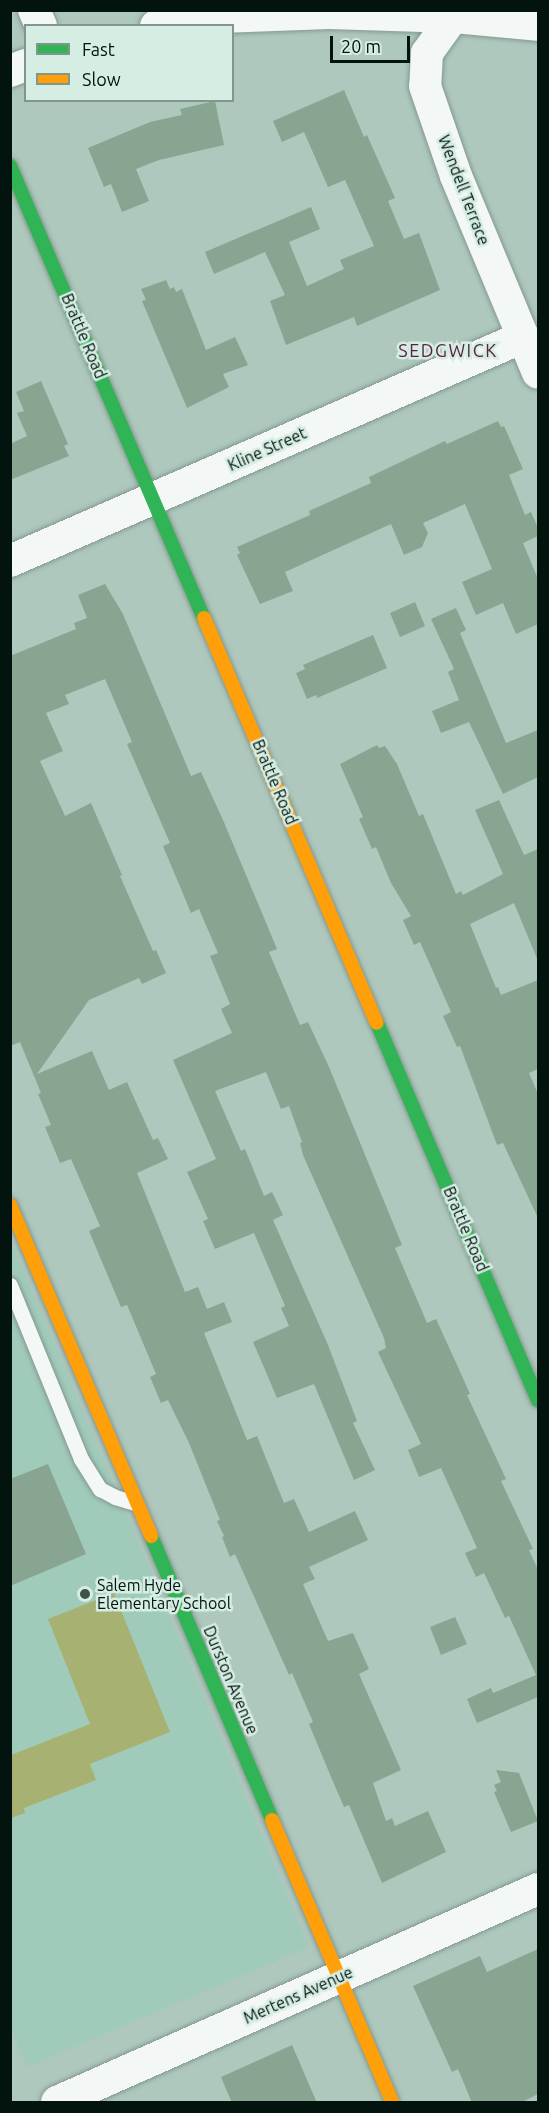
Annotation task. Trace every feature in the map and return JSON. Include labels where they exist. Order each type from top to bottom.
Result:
[{"type":"street","points":[[34,10],[40,24]]},
{"type":"street","points":[[166,24],[194,18],[329,13],[456,14],[538,25]]},
{"type":"street","name":"Wendell Terrace","points":[[456,14],[427,53],[425,86],[456,176],[538,373]]},
{"type":"street","name":"Brattle Road","points":[[10,166],[538,1400]]},
{"type":"street","name":"Kline Street","points":[[10,561],[523,337]]},
{"type":"street","name":"Durston Avenue","points":[[10,1205],[392,2103]]},
{"type":"street","name":"Mertens Avenue","points":[[57,2103],[538,1889]]},
{"type":"lane","points":[[10,1285],[81,1459],[100,1489],[115,1497],[138,1504]]},
{"type":"shaded area","name":"Salem Hyde Elementary School","points":[[10,1240],[309,1947],[27,2067],[10,2027]]},
{"type":"green space","points":[[114,1593],[170,1732],[90,1764],[96,1780],[24,1808],[25,1813],[11,1818],[11,1755],[90,1724],[48,1619]]},
{"type":"building","points":[[344,90],[364,137],[367,135],[395,198],[388,201],[404,239],[419,233],[440,290],[357,326],[354,317],[286,345],[270,301],[285,295],[265,252],[214,274],[205,252],[311,207],[320,229],[289,242],[307,286],[344,269],[340,260],[374,246],[345,180],[328,187],[304,132],[282,142],[273,121]]},
{"type":"building","points":[[215,102],[224,145],[159,160],[136,169],[149,201],[122,212],[111,184],[104,187],[88,148],[150,122],[182,115],[180,109]]},
{"type":"building","points":[[166,280],[170,289],[174,287],[176,292],[182,289],[206,350],[235,337],[248,365],[223,374],[229,387],[187,408],[142,301],[146,300],[141,289]]},
{"type":"building","points":[[41,381],[68,444],[64,446],[69,456],[10,480],[10,444],[27,436],[17,413],[24,411],[16,392]]},
{"type":"building","points":[[498,421],[501,427],[504,426],[523,469],[509,475],[525,515],[531,512],[538,528],[538,536],[523,543],[538,579],[538,624],[516,634],[503,603],[476,615],[462,582],[492,569],[465,504],[423,523],[428,533],[422,547],[404,555],[391,524],[285,572],[293,591],[260,604],[237,555],[240,553],[237,547],[310,515],[309,511],[371,483],[369,477],[445,441],[447,444]]},
{"type":"building","points":[[105,584],[123,614],[191,776],[201,772],[223,820],[277,949],[269,952],[300,1025],[308,1022],[329,1067],[402,1245],[395,1248],[427,1323],[436,1319],[470,1394],[467,1395],[506,1479],[501,1481],[533,1549],[529,1550],[538,1570],[538,1697],[477,1723],[467,1699],[491,1688],[493,1693],[536,1675],[509,1616],[505,1618],[484,1573],[476,1577],[465,1553],[477,1548],[441,1468],[419,1477],[408,1450],[421,1444],[378,1352],[386,1348],[384,1338],[303,1155],[300,1143],[302,1142],[289,1106],[281,1109],[266,1072],[215,1091],[241,1151],[245,1149],[264,1196],[272,1192],[283,1215],[273,1220],[328,1345],[357,1421],[353,1423],[375,1470],[354,1480],[314,1384],[277,1398],[253,1342],[289,1326],[281,1308],[285,1306],[254,1233],[215,1249],[203,1221],[208,1219],[187,1172],[216,1159],[173,1060],[232,1033],[221,1009],[230,1004],[210,956],[218,953],[199,909],[191,913],[163,846],[170,843],[127,744],[132,742],[105,679],[65,695],[69,704],[46,713],[63,751],[40,761],[65,816],[91,803],[153,951],[156,950],[166,973],[142,984],[139,978],[89,1000],[37,1074],[92,1051],[109,1090],[127,1082],[153,1140],[158,1138],[168,1159],[137,1173],[185,1292],[198,1287],[207,1309],[224,1302],[232,1322],[204,1333],[247,1440],[257,1436],[284,1503],[294,1499],[309,1532],[355,1511],[368,1540],[309,1567],[315,1579],[303,1584],[328,1641],[353,1633],[369,1669],[359,1674],[401,1770],[373,1783],[386,1821],[392,1818],[395,1826],[428,1811],[446,1852],[382,1883],[349,1805],[344,1807],[331,1777],[309,1724],[313,1722],[292,1673],[289,1675],[235,1554],[230,1557],[217,1521],[220,1520],[189,1443],[168,1400],[161,1403],[150,1377],[156,1374],[127,1305],[121,1307],[89,1231],[100,1226],[71,1159],[60,1163],[45,1127],[51,1125],[38,1094],[41,1093],[20,1042],[10,1046],[10,656],[76,629],[74,623],[87,618],[78,595]]},
{"type":"building","points":[[415,602],[425,626],[400,637],[390,613]]},
{"type":"building","points":[[456,608],[466,630],[460,633],[506,743],[538,730],[538,777],[503,794],[469,722],[441,733],[432,711],[459,700],[448,672],[454,669],[431,619]]},
{"type":"building","points":[[373,635],[387,668],[317,698],[316,695],[307,699],[296,673],[305,669],[303,665]]},
{"type":"building","points":[[377,745],[379,748],[385,746],[397,764],[419,816],[423,814],[456,894],[461,891],[463,895],[503,874],[475,810],[499,800],[524,855],[538,849],[538,961],[514,903],[470,924],[501,995],[538,980],[538,1069],[529,1073],[538,1094],[538,1218],[503,1143],[497,1145],[460,1046],[457,1047],[443,1016],[451,1012],[420,942],[414,945],[403,920],[411,916],[391,883],[376,847],[372,849],[359,819],[363,817],[340,764]]},
{"type":"building","points":[[48,1464],[86,1554],[10,1586],[10,1479]]},
{"type":"building","points":[[455,1617],[467,1644],[441,1655],[430,1627]]},
{"type":"building","points":[[496,1770],[519,1773],[538,1821],[511,1832],[494,1792],[497,1791],[494,1785],[501,1782]]},
{"type":"building","points":[[538,1949],[538,2094],[520,2103],[472,2103],[458,2069],[452,2072],[413,1986],[480,1956],[487,1972]]},
{"type":"building","points":[[292,2045],[317,2103],[232,2103],[221,2077]]},
{"type":"traffic: fast","points":[[10,166],[204,618]]},
{"type":"traffic: fast","points":[[377,1023],[538,1400]]},
{"type":"traffic: fast","points":[[151,1536],[272,1820]]},
{"type":"traffic: slow","points":[[204,618],[377,1023]]},
{"type":"traffic: slow","points":[[10,1205],[151,1536]]},
{"type":"traffic: slow","points":[[272,1820],[392,2102]]},
{"type":"place","name":"Salem Hyde Elementary School","points":[[85,1594]]},
{"type":"district","name":"SEDGWICK","points":[[448,350]]}]
